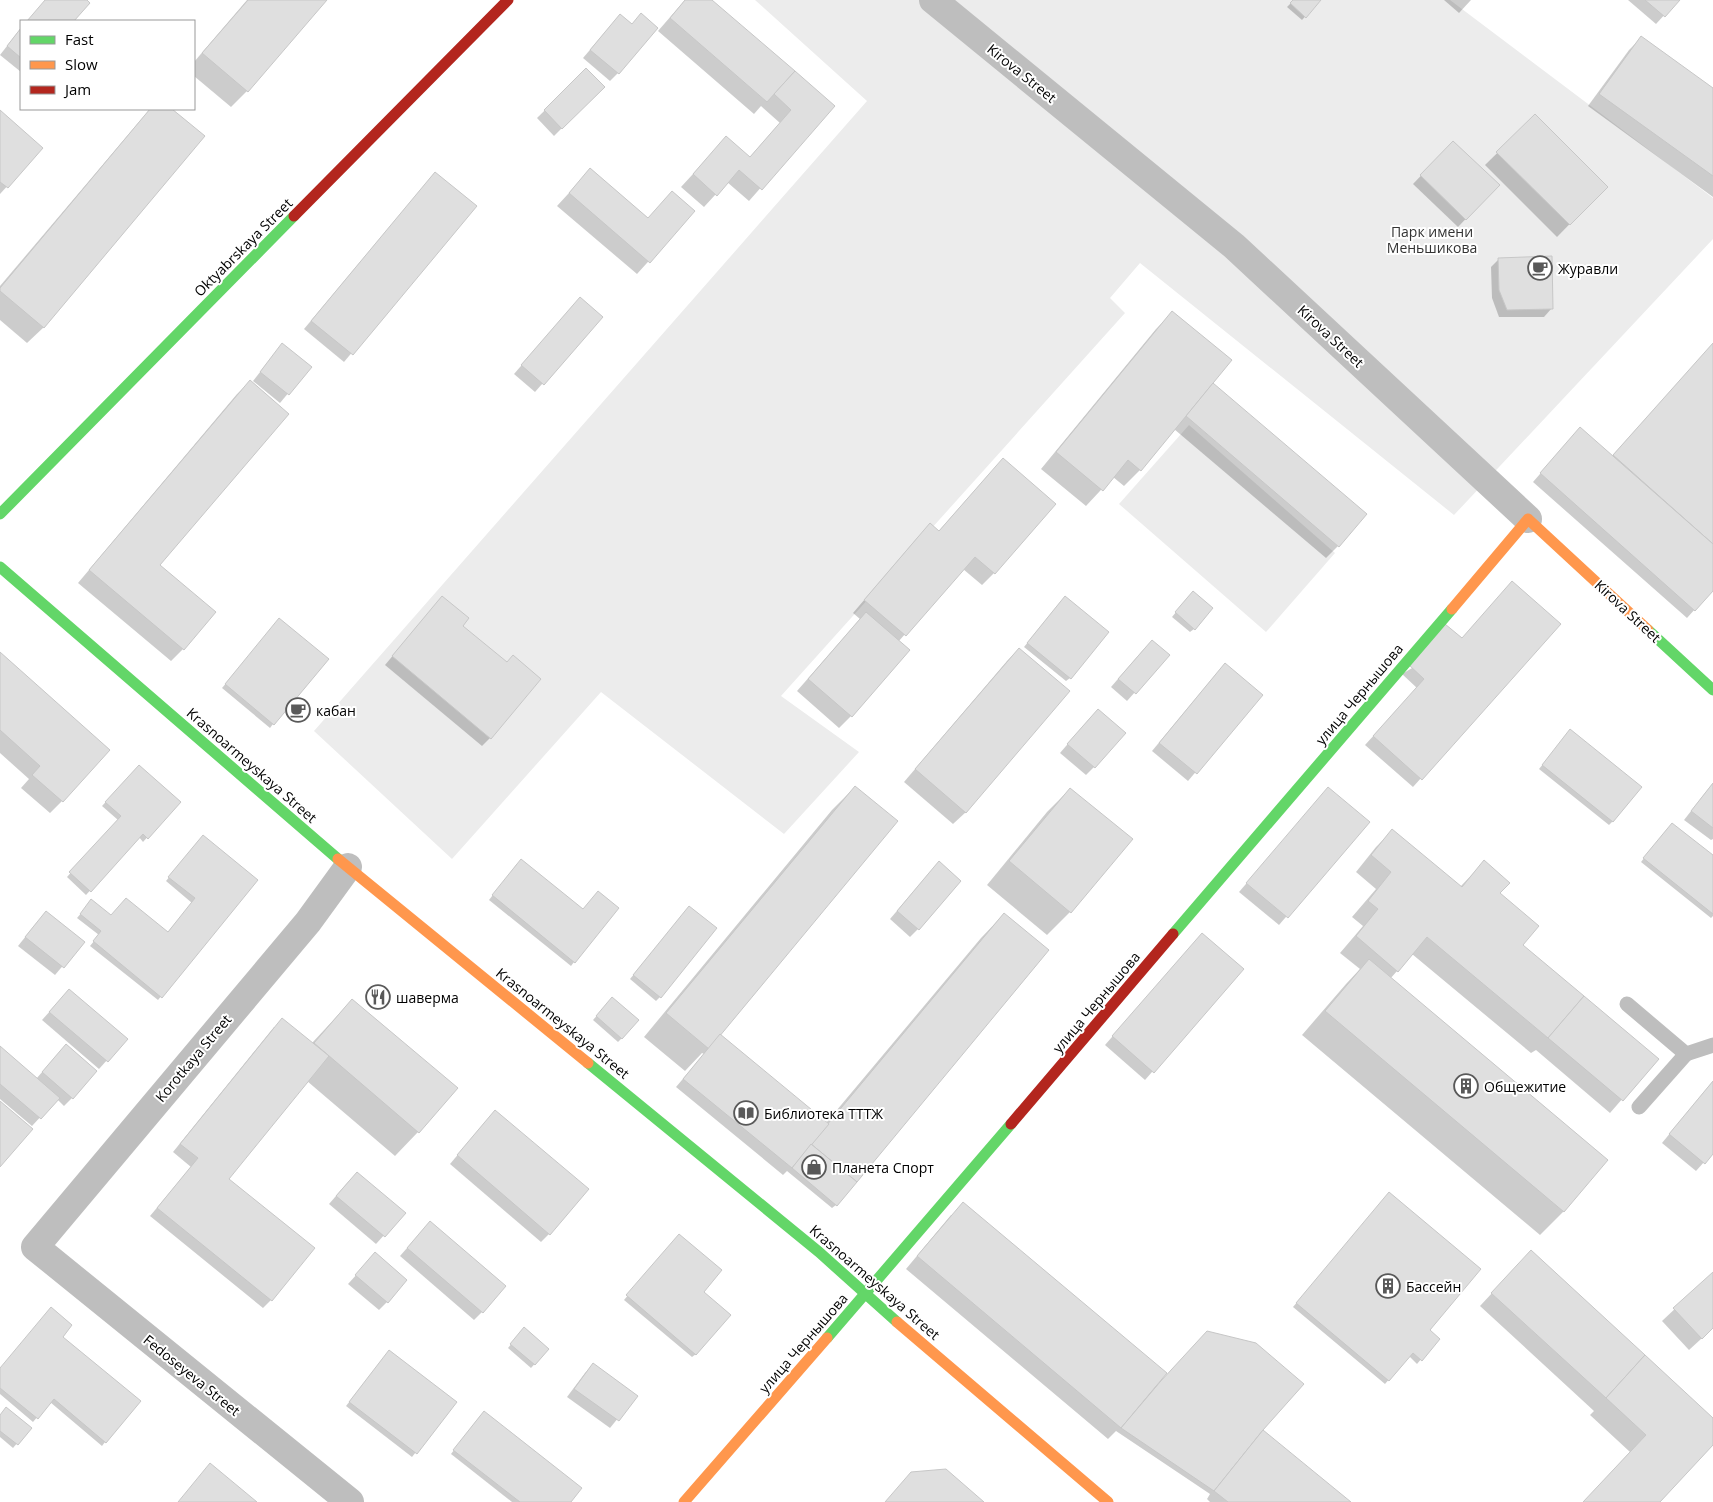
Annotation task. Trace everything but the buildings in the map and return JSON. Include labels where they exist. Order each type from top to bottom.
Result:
[{"type":"street","name":"Oktyabrskaya Street","points":[[0,514],[508,0]]},
{"type":"street","name":"Kirova Street","points":[[932,0],[1234,246],[1713,690]]},
{"type":"street","name":"улица Чернышова","points":[[684,1502],[864,1294],[887,1270],[1528,518]]},
{"type":"street","name":"Krasnoarmeyskaya Street","points":[[0,567],[348,867],[811,1245],[864,1294],[1108,1502]]},
{"type":"street","name":"Korotkaya Street","points":[[35,1247],[301,930],[348,867]]},
{"type":"street","name":"Fedoseyeva Street","points":[[35,1247],[350,1502]]},
{"type":"lane","points":[[1627,1004],[1686,1054]]},
{"type":"lane","points":[[1639,1107],[1686,1054],[1713,1045]]},
{"type":"green space","name":"Парк имени Меньшикова","points":[[755,0],[1450,0],[1713,198],[1713,239],[1454,515],[1140,263],[1110,298],[1125,313],[781,696],[859,752],[784,834],[601,692],[452,859],[314,731],[867,101]]},
{"type":"green space","points":[[1189,425],[1335,553],[1266,632],[1119,504]]},
{"type":"traffic: fast","points":[[0,514],[294,216]]},
{"type":"traffic: fast","points":[[0,567],[338,859]]},
{"type":"traffic: fast","points":[[1173,934],[1452,609]]},
{"type":"traffic: fast","points":[[1648,630],[1713,690]]},
{"type":"traffic: fast","points":[[588,1063],[819,1252],[897,1322]]},
{"type":"traffic: fast","points":[[827,1338],[1011,1124]]},
{"type":"traffic: slow","points":[[1452,609],[1528,519],[1648,630]]},
{"type":"traffic: slow","points":[[338,859],[588,1063]]},
{"type":"traffic: slow","points":[[897,1322],[1108,1502]]},
{"type":"traffic: slow","points":[[684,1502],[827,1338]]},
{"type":"traffic: jam","points":[[294,216],[508,0]]},
{"type":"traffic: jam","points":[[1011,1124],[1173,934]]},
{"type":"place","name":"Журавли","points":[[1540,268]]},
{"type":"place","name":"кабан","points":[[298,710]]},
{"type":"place","name":"шаверма","points":[[378,997]]},
{"type":"place","name":"Общежитие","points":[[1466,1086]]},
{"type":"place","name":"Библиотека ТТТЖ","points":[[746,1113]]},
{"type":"place","name":"Планета Спорт","points":[[814,1167]]},
{"type":"place","name":"Бассейн","points":[[1388,1286]]}]
